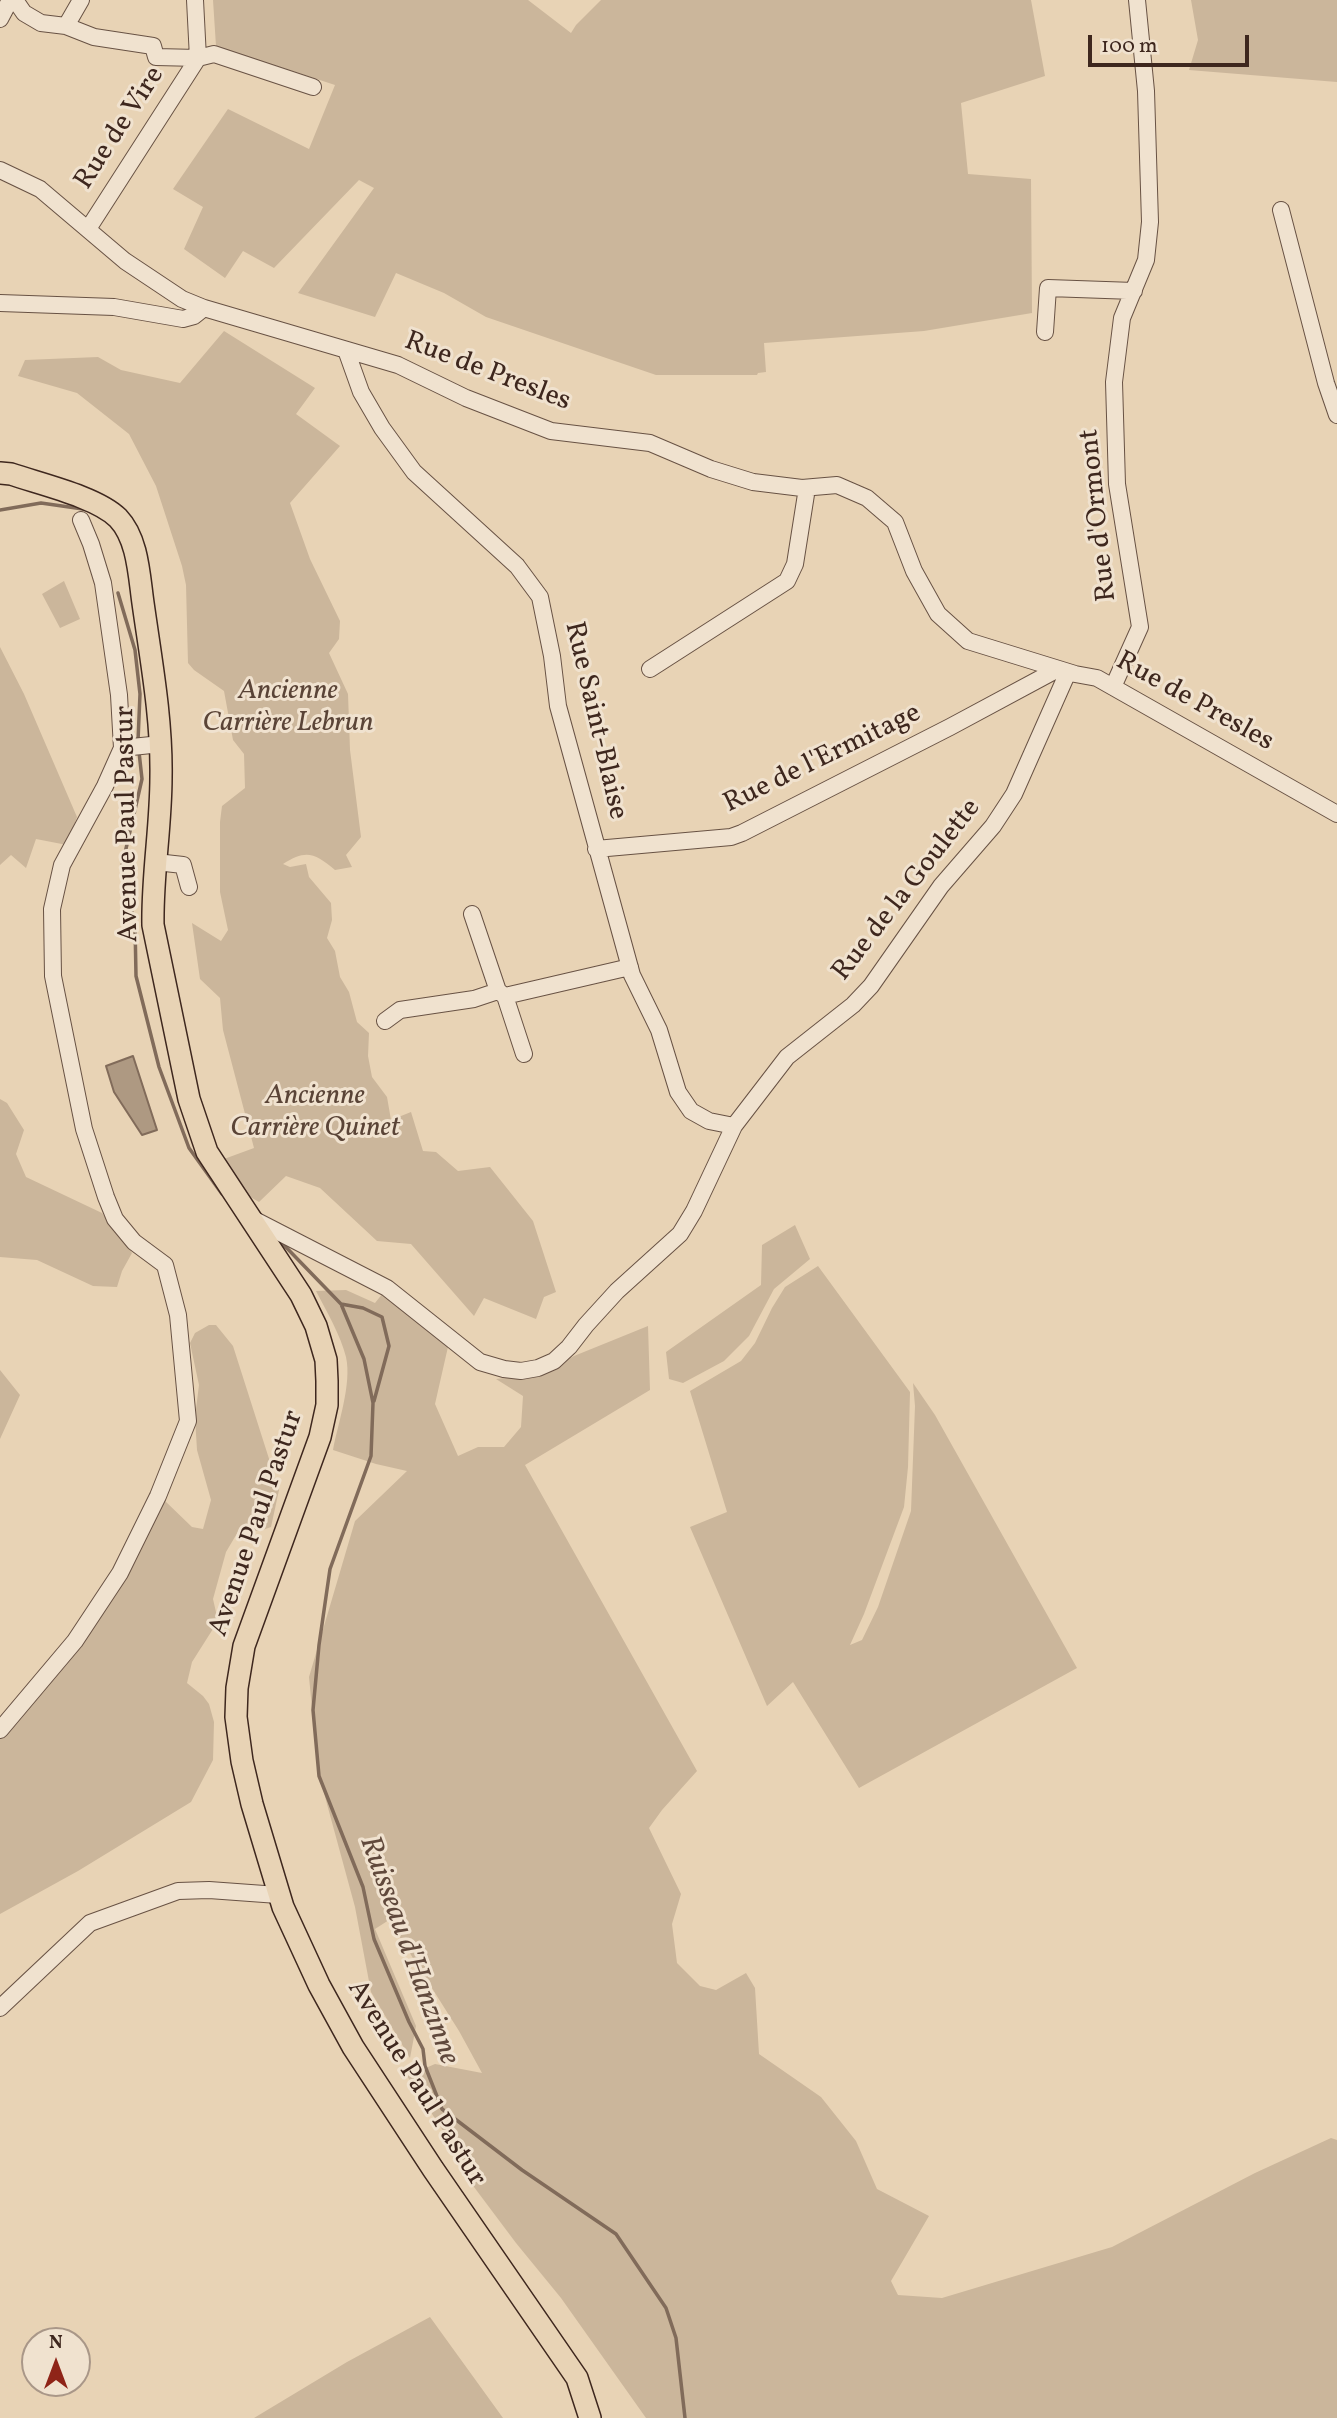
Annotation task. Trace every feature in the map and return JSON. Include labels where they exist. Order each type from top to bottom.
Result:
[{"type":"main road","name":"Avenue Paul Pastur","points":[[0,473],[10,474],[106,507],[120,520],[131,539],[136,559],[139,746],[161,780],[152,898],[153,925],[189,1099],[207,1152],[301,1295],[316,1326],[326,1360],[327,1405],[320,1437],[244,1646],[237,1688],[236,1717],[242,1761],[251,1804],[278,1895],[319,1985],[353,2047],[433,2169],[577,2378],[590,2418]]},
{"type":"street","points":[[0,19],[10,0]]},
{"type":"street","name":"Rue de Vire","points":[[15,0],[24,13],[41,23],[66,26],[94,37],[153,46],[156,57],[198,58],[214,54],[313,87]]},
{"type":"street","points":[[66,26],[80,0]]},
{"type":"street","name":"Rue de Vire","points":[[88,229],[198,58],[195,0]]},
{"type":"street","name":"Rue d'Ormont","points":[[1113,687],[1140,627],[1117,484],[1114,382],[1122,318],[1146,260],[1150,222],[1146,90],[1137,0]]},
{"type":"street","name":"Rue de Presles","points":[[0,170],[40,189],[125,261],[181,299],[204,308],[398,365],[466,398],[551,431],[650,443],[711,469],[753,482],[807,488],[837,485],[867,498],[895,522],[914,571],[938,614],[968,641],[1063,671],[1097,678],[1337,814]]},
{"type":"street","points":[[1281,210],[1326,383],[1337,415]]},
{"type":"street","points":[[1045,332],[1048,288],[1134,290]]},
{"type":"street","points":[[0,303],[114,307],[183,319],[194,316],[204,308]]},
{"type":"street","name":"Rue Saint-Blaise","points":[[346,350],[361,392],[382,428],[414,472],[517,566],[540,597],[552,656],[558,706],[630,967],[659,1030],[678,1092],[691,1111],[709,1121],[734,1126]]},
{"type":"street","points":[[650,669],[787,581],[795,564],[807,488]]},
{"type":"street","points":[[0,1730],[75,1641],[120,1573],[158,1496],[188,1420],[177,1315],[165,1265],[134,1242],[115,1219],[106,1197],[84,1129],[53,976],[52,909],[62,865],[104,786],[139,746],[119,695],[103,583],[81,520]]},
{"type":"street","name":"Rue de l'Ermitage","points":[[596,849],[731,837],[742,833],[1063,671]]},
{"type":"street","name":"Rue de la Goulette","points":[[247,1216],[387,1288],[480,1362],[521,1371],[554,1361],[617,1291],[680,1234],[694,1211],[734,1126],[787,1057],[853,1004],[871,986],[941,886],[993,826],[1014,794],[1063,671]]},
{"type":"street","points":[[156,862],[183,865],[189,887]]},
{"type":"street","points":[[472,914],[524,1054]]},
{"type":"street","points":[[385,1021],[400,1010],[502,994],[630,967]]},
{"type":"street","points":[[0,2008],[90,1923],[178,1891],[209,1890],[278,1895]]},
{"type":"green space","points":[[213,0],[528,0],[571,33],[601,0],[1031,0],[1045,76],[961,103],[968,174],[1031,179],[1032,313],[924,331],[764,343],[766,372],[757,375],[656,375],[486,317],[444,293],[396,273],[375,317],[298,293],[374,188],[359,180],[274,268],[243,251],[225,278],[184,249],[203,207],[173,189],[228,109],[309,149],[335,85],[216,46]]},
{"type":"green space","points":[[1191,0],[1337,0],[1337,82],[1189,70],[1198,40]]},
{"type":"green space","points":[[224,331],[315,388],[296,414],[340,446],[290,503],[310,559],[340,621],[339,639],[329,653],[348,694],[350,750],[361,837],[346,855],[352,867],[335,870],[310,855],[298,856],[283,864],[290,867],[306,864],[309,877],[331,903],[332,920],[327,938],[335,951],[340,977],[349,992],[357,1022],[369,1033],[368,1056],[372,1077],[387,1097],[391,1120],[411,1112],[423,1151],[436,1152],[458,1171],[490,1167],[533,1221],[556,1292],[544,1297],[536,1319],[484,1298],[474,1316],[411,1244],[377,1241],[320,1188],[286,1176],[259,1202],[240,1191],[224,1159],[254,1148],[223,1030],[220,998],[200,979],[192,923],[221,941],[228,930],[220,892],[220,822],[222,806],[245,788],[244,754],[233,740],[224,691],[188,663],[186,585],[182,566],[156,486],[129,434],[77,393],[18,376],[25,360],[98,357],[121,370],[180,383]]},
{"type":"green space","points":[[64,581],[80,619],[60,628],[42,594]]},
{"type":"green space","points":[[0,647],[24,694],[77,817],[67,845],[36,839],[26,868],[11,855],[0,865]]},
{"type":"green space","points":[[0,1099],[7,1103],[24,1130],[16,1154],[26,1177],[102,1213],[132,1253],[117,1287],[93,1286],[37,1260],[0,1257]]},
{"type":"green space","points":[[795,1225],[810,1259],[774,1289],[749,1336],[724,1361],[683,1383],[669,1379],[666,1352],[761,1285],[762,1245]]},
{"type":"green space","points":[[818,1266],[910,1392],[904,1507],[850,1645],[862,1640],[878,1607],[911,1511],[915,1406],[913,1383],[935,1415],[1077,1668],[859,1788],[793,1682],[767,1706],[690,1527],[727,1512],[690,1391],[741,1361],[755,1343],[785,1287]]},
{"type":"green space","points":[[387,1288],[450,1338],[435,1404],[458,1456],[478,1447],[504,1447],[521,1427],[523,1396],[496,1379],[542,1374],[574,1356],[648,1326],[650,1390],[525,1465],[697,1771],[649,1828],[681,1894],[672,1924],[677,1963],[700,1986],[716,1990],[746,1973],[755,1988],[759,2054],[821,2097],[856,2141],[877,2189],[929,2216],[891,2281],[898,2295],[942,2298],[1112,2247],[1255,2173],[1331,2138],[1337,2140],[1337,2418],[646,2418],[561,2298],[468,2179],[467,2167],[407,2076],[435,2064],[482,2073],[459,2031],[389,1920],[375,1929],[416,2026],[410,2058],[371,1992],[355,1907],[318,1771],[309,1677],[355,1521],[407,1471],[333,1450],[346,1391],[346,1357],[341,1340],[316,1291],[346,1290],[375,1303]]},
{"type":"green space","points":[[209,1325],[216,1325],[233,1346],[279,1490],[271,1527],[260,1531],[239,1530],[226,1552],[213,1599],[218,1621],[192,1662],[187,1683],[209,1704],[214,1722],[213,1760],[191,1802],[78,1871],[0,1914],[0,1738],[164,1500],[192,1527],[203,1529],[211,1500],[197,1450],[195,1417],[199,1385],[190,1343],[195,1333]]},
{"type":"green space","points":[[0,1370],[20,1395],[0,1439]]},
{"type":"green space","points":[[430,2317],[503,2418],[254,2418],[347,2362]]},
{"type":"shaded area","points":[[133,1056],[157,1130],[142,1135],[114,1092],[106,1066]]},
{"type":"waterway","name":"Ruisseau d'Hanzinne","points":[[0,510],[41,503],[83,509]]},
{"type":"waterway","name":"Ruisseau d'Hanzinne","points":[[118,593],[135,650],[140,694],[138,741]]},
{"type":"waterway","name":"Ruisseau d'Hanzinne","points":[[139,752],[142,779],[122,866],[135,924],[136,976],[159,1067],[189,1148],[222,1194]]},
{"type":"waterway","name":"Ruisseau d'Hanzinne","points":[[280,1241],[341,1304],[364,1359],[373,1403],[371,1456],[330,1569],[313,1710],[319,1776],[363,1887],[374,1939],[423,2049],[425,2066],[442,2109],[522,2170],[616,2234],[666,2308],[676,2338],[685,2418]]},
{"type":"waterway","name":"Ruisseau d'Hanzinne","points":[[341,1304],[363,1308],[382,1317],[389,1346],[374,1401]]},
{"type":"park label","name":"Ancienne Carrière Lebrun","points":[[288,709]]},
{"type":"park label","name":"Ancienne Carrière Quinet","points":[[315,1114]]}]
